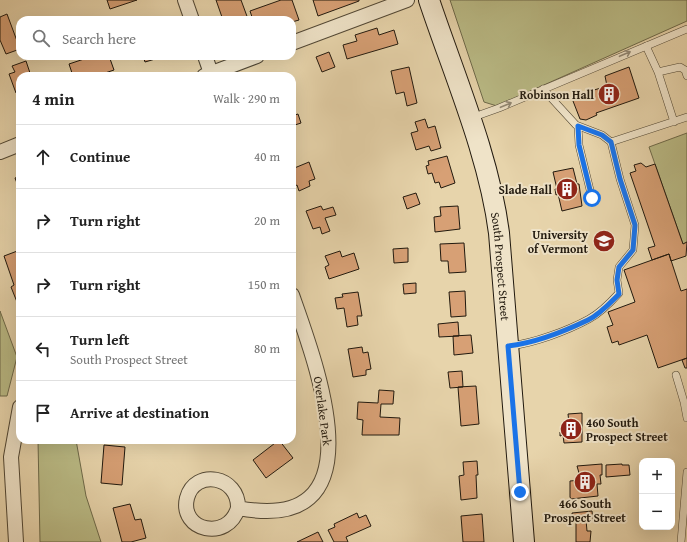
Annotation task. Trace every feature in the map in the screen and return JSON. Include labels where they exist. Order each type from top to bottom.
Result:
[{"type":"street","points":[[185,0],[191,16]]},
{"type":"street","points":[[296,42],[407,0]]},
{"type":"street","name":"South Prospect Street","points":[[429,0],[487,172],[495,204],[499,234],[524,542]]},
{"type":"street","points":[[206,60],[208,72]]},
{"type":"street","points":[[217,72],[247,60]]},
{"type":"street","points":[[0,152],[16,146]]},
{"type":"street","name":"Overlake Park","points":[[238,508],[275,512],[292,507],[309,498],[316,491],[325,473],[329,443],[321,387],[307,338],[296,307]]},
{"type":"street","points":[[16,429],[11,457],[16,542]]},
{"type":"lane","points":[[469,118],[499,108],[687,28]]},
{"type":"lane","points":[[646,46],[658,72],[674,122]]},
{"type":"lane","points":[[658,72],[680,67],[685,70],[687,76]]},
{"type":"lane","points":[[508,346],[532,342],[589,319],[619,294],[617,280],[619,267],[633,250],[635,225],[620,179],[611,142],[602,135],[578,126],[566,116],[543,89]]},
{"type":"lane","points":[[611,142],[687,117]]},
{"type":"lane","points":[[578,126],[579,145],[592,198]]},
{"type":"lane","points":[[676,375],[687,418]]},
{"type":"lane","points":[[681,542],[687,472]]},
{"type":"green space","points":[[450,0],[687,0],[687,21],[497,106],[484,102]]},
{"type":"green space","points":[[687,133],[687,242],[683,244],[649,147]]},
{"type":"green space","points":[[0,311],[16,354],[16,361],[7,396],[0,396]]},
{"type":"green space","points":[[38,444],[77,444],[86,496],[101,542],[40,542]]},
{"type":"building","points":[[107,0],[137,0],[110,9]]},
{"type":"building","points":[[216,0],[241,0],[247,16],[222,16]]},
{"type":"building","points":[[281,0],[292,0],[299,20],[296,21],[296,16],[252,16],[250,11]]},
{"type":"building","points":[[313,0],[359,0],[359,1],[318,16]]},
{"type":"building","points":[[7,14],[16,38],[16,50],[6,54],[0,40],[0,17]]},
{"type":"building","points":[[377,28],[379,35],[394,30],[398,44],[347,59],[343,45],[357,41],[355,35]]},
{"type":"building","points":[[329,52],[335,67],[322,72],[316,57]]},
{"type":"building","points":[[81,60],[110,60],[114,70],[108,72],[72,72],[69,64]]},
{"type":"building","points":[[26,61],[30,72],[16,72],[16,93],[9,74],[15,72],[12,66]]},
{"type":"building","points":[[409,67],[417,103],[407,106],[404,92],[396,94],[391,71]]},
{"type":"building","name":"Robinson Hall","points":[[629,67],[639,98],[596,113],[597,115],[586,120],[580,119],[573,101],[575,96],[607,86],[605,76]]},
{"type":"building","points":[[298,114],[301,123],[296,125],[296,115]]},
{"type":"building","points":[[425,119],[428,128],[435,126],[441,148],[431,151],[429,146],[416,150],[411,133],[418,131],[415,122]]},
{"type":"building","points":[[447,156],[455,183],[441,188],[439,182],[435,183],[432,173],[428,174],[426,166],[429,165],[428,161]]},
{"type":"building","points":[[309,162],[315,179],[309,181],[310,186],[299,191],[296,186],[296,167]]},
{"type":"building","points":[[641,163],[646,167],[655,164],[683,244],[687,242],[686,256],[671,261],[669,254],[652,260],[648,248],[655,246],[630,173],[636,171],[634,165]]},
{"type":"building","name":"Slade Hall","points":[[573,168],[577,184],[579,184],[582,206],[562,211],[558,194],[556,195],[555,189],[557,189],[553,172]]},
{"type":"building","points":[[416,193],[420,204],[407,209],[403,197]]},
{"type":"building","points":[[321,206],[323,210],[333,207],[336,215],[325,218],[330,231],[322,234],[320,227],[313,229],[306,211]]},
{"type":"building","points":[[458,206],[460,229],[435,232],[434,217],[441,216],[440,207]]},
{"type":"building","points":[[464,243],[466,272],[449,273],[448,261],[441,261],[440,244]]},
{"type":"building","points":[[408,248],[408,262],[394,263],[393,249]]},
{"type":"building","points":[[340,251],[342,257],[354,253],[359,269],[329,279],[325,267],[329,265],[325,256]]},
{"type":"building","points":[[16,252],[16,300],[11,287],[14,285],[4,256]]},
{"type":"building","points":[[669,254],[681,291],[687,289],[687,358],[658,368],[647,335],[619,345],[618,341],[612,343],[607,327],[613,325],[608,312],[635,302],[624,270]]},
{"type":"building","points":[[416,283],[416,293],[404,294],[403,284]]},
{"type":"building","points":[[465,291],[466,316],[451,317],[449,292]]},
{"type":"building","points":[[358,292],[362,316],[357,316],[358,325],[347,327],[344,308],[337,309],[335,298],[343,297],[342,294]]},
{"type":"building","points":[[458,322],[459,336],[439,337],[438,324]]},
{"type":"building","points":[[471,335],[473,353],[454,355],[453,336]]},
{"type":"building","points":[[362,347],[363,353],[368,352],[371,369],[366,370],[366,375],[353,377],[348,349]]},
{"type":"building","points":[[687,358],[687,368],[685,368],[682,360]]},
{"type":"building","points":[[462,371],[463,387],[450,388],[448,372]]},
{"type":"building","points":[[476,386],[479,424],[461,426],[458,387]]},
{"type":"building","points":[[379,390],[394,391],[393,404],[381,404],[380,417],[400,418],[399,435],[362,435],[363,420],[357,419],[358,402],[378,403]]},
{"type":"building","name":"460 South Prospect Street","points":[[582,413],[582,442],[564,443],[563,435],[560,436],[560,432],[563,432],[562,424],[569,423],[568,414]]},
{"type":"building","points":[[274,444],[282,444],[293,458],[266,478],[253,460]]},
{"type":"building","points":[[104,445],[125,447],[122,485],[101,483]]},
{"type":"building","points":[[477,461],[477,498],[461,500],[459,476],[464,475],[463,462]]},
{"type":"building","name":"466 South Prospect Street","points":[[602,464],[602,475],[600,475],[601,484],[597,484],[598,496],[571,499],[570,481],[581,480],[577,466]]},
{"type":"building","points":[[606,465],[629,465],[630,475],[606,477]]},
{"type":"building","points":[[130,504],[135,520],[141,519],[146,538],[131,542],[122,542],[113,508]]},
{"type":"building","points":[[592,511],[593,520],[586,520],[587,531],[591,531],[590,542],[576,542],[576,521],[573,522],[572,513]]},
{"type":"building","points":[[357,513],[359,518],[366,515],[371,526],[346,537],[348,542],[334,542],[328,530],[335,527],[334,524]]},
{"type":"building","points":[[482,514],[484,542],[463,542],[461,516]]},
{"type":"building","points":[[318,532],[323,542],[297,542]]},
{"type":"place","name":"Robinson Hall","points":[[609,94]]},
{"type":"place","name":"Slade Hall","points":[[567,189]]},
{"type":"place","name":"University of Vermont","points":[[604,241]]},
{"type":"place","name":"460 South Prospect Street","points":[[571,429]]},
{"type":"place","name":"466 South Prospect Street","points":[[585,482]]},
{"type":"route","points":[[520,492],[508,346],[532,342],[589,319],[607,305],[619,294],[617,280],[619,267],[633,250],[635,242],[635,225],[620,179],[611,142],[602,135],[578,126],[579,145],[592,198]]}]
